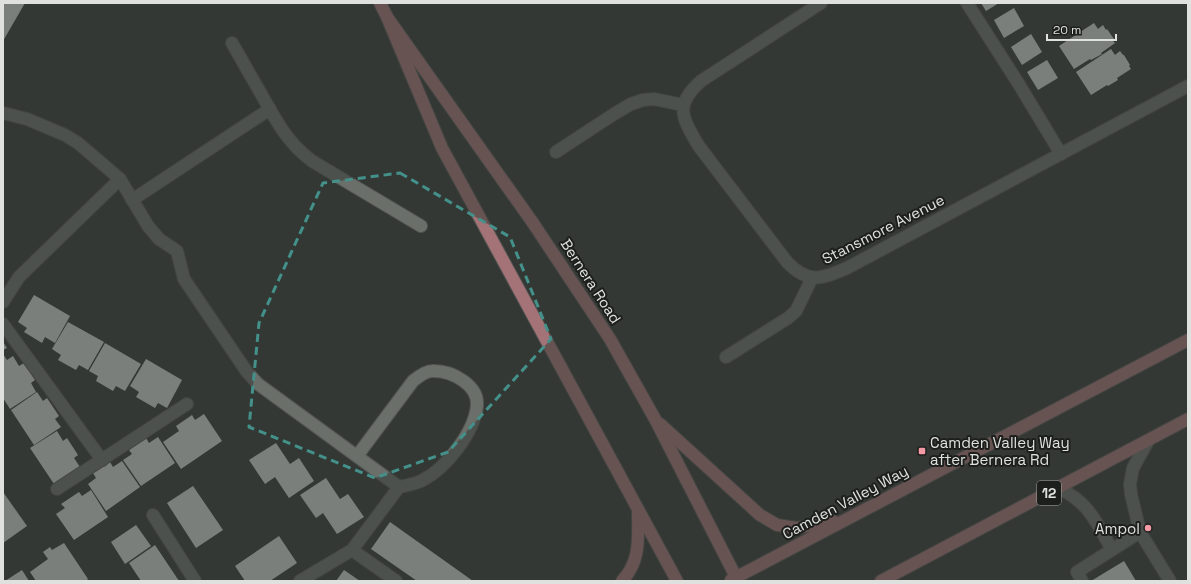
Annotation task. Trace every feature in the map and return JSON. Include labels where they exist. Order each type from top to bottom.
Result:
[{"type":"main road","name":"Bernera Road","points":[[380,3],[442,148],[677,581]]},
{"type":"main road","name":"Bernera Road","points":[[387,17],[566,271],[610,339],[655,419],[735,580]]},
{"type":"main road","name":"Camden Valley Way","points":[[735,580],[846,519],[1188,340]]},
{"type":"main road","points":[[655,419],[760,515],[777,525],[797,528],[846,519]]},
{"type":"main road","name":"12","points":[[881,581],[1188,419]]},
{"type":"main road","points":[[622,581],[628,574],[636,559],[638,510]]},
{"type":"main road","points":[[900,581],[910,567]]},
{"type":"street","points":[[556,152],[631,104],[643,100],[654,99],[683,105],[691,90],[701,81],[821,3]]},
{"type":"street","points":[[967,3],[1061,154]]},
{"type":"street","points":[[232,43],[280,126],[292,144],[301,153],[421,226]]},
{"type":"street","name":"Stansmore Avenue","points":[[683,105],[683,114],[686,124],[698,146],[787,262],[798,271],[812,278],[821,278],[847,268],[1188,86]]},
{"type":"street","points":[[132,200],[270,109]]},
{"type":"street","points":[[3,113],[27,119],[72,139],[105,164],[120,179],[148,226],[159,239],[177,251],[184,279],[247,372],[258,384],[399,487]]},
{"type":"street","points":[[3,302],[23,272],[120,179]]},
{"type":"street","points":[[726,357],[788,318],[796,311],[812,278]]},
{"type":"street","points":[[3,324],[102,460]]},
{"type":"street","points":[[300,581],[352,550],[399,487],[422,481],[436,472],[451,458],[465,439],[471,426],[477,405],[474,394],[462,379],[449,373],[433,370],[420,375],[413,381],[357,456]]},
{"type":"street","points":[[57,488],[187,404]]},
{"type":"street","points":[[1148,441],[1133,468],[1130,484],[1131,494],[1140,532],[1170,581]]},
{"type":"street","points":[[1058,488],[1074,497],[1087,508],[1112,550]]},
{"type":"street","points":[[153,515],[195,581]]},
{"type":"street","points":[[1082,581],[1077,572],[1140,532]]},
{"type":"street","points":[[352,550],[396,581]]},
{"type":"highlighted area","points":[[400,173],[510,237],[551,339],[448,452],[375,478],[249,427],[259,323],[323,183]]},
{"type":"building","points":[[3,3],[25,3],[3,41]]},
{"type":"building","points":[[981,3],[999,3],[986,11]]},
{"type":"building","points":[[1014,8],[1024,26],[1004,38],[994,20]]},
{"type":"building","points":[[1094,23],[1098,29],[1103,25],[1114,39],[1112,40],[1115,43],[1101,53],[1102,54],[1091,60],[1090,59],[1074,69],[1059,46]]},
{"type":"building","points":[[1031,34],[1042,52],[1022,65],[1011,47]]},
{"type":"building","points":[[1111,49],[1115,55],[1120,51],[1124,55],[1131,69],[1117,78],[1118,80],[1091,95],[1076,72]]},
{"type":"building","points":[[1047,60],[1058,78],[1038,90],[1027,72]]},
{"type":"building","points":[[34,295],[70,316],[55,343],[45,337],[42,343],[24,332],[27,328],[18,322]]},
{"type":"building","points":[[68,322],[104,342],[88,370],[79,365],[76,370],[58,360],[61,355],[52,349]]},
{"type":"building","points":[[3,342],[7,348],[3,350]]},
{"type":"building","points":[[105,343],[141,364],[125,391],[116,386],[113,391],[96,381],[98,376],[89,371]]},
{"type":"building","points":[[3,354],[7,360],[13,356],[19,366],[24,363],[35,380],[31,383],[36,392],[10,409],[3,398]]},
{"type":"building","points":[[146,359],[182,380],[167,408],[158,403],[155,408],[136,397],[139,392],[130,386]]},
{"type":"building","points":[[37,392],[43,401],[47,398],[59,416],[55,419],[61,427],[34,445],[11,410]]},
{"type":"building","points":[[204,414],[222,441],[181,469],[163,442],[179,431],[176,426],[192,415],[195,420]]},
{"type":"building","points":[[57,431],[63,441],[67,438],[78,455],[74,458],[80,467],[54,484],[30,448]]},
{"type":"building","points":[[158,437],[175,463],[141,486],[123,460],[132,454],[129,450],[146,438],[149,443]]},
{"type":"building","points":[[276,443],[290,464],[299,458],[314,481],[289,498],[275,477],[265,484],[249,460]]},
{"type":"building","points":[[122,461],[140,487],[106,511],[88,484],[96,478],[93,473],[110,462],[113,467]]},
{"type":"building","points":[[326,478],[340,499],[348,494],[364,517],[337,534],[323,513],[316,518],[300,495]]},
{"type":"building","points":[[193,486],[223,530],[196,548],[167,503]]},
{"type":"building","points":[[91,490],[108,517],[74,540],[56,514],[65,508],[61,504],[79,492],[82,496]]},
{"type":"building","points":[[3,492],[27,526],[3,543]]},
{"type":"building","points":[[390,522],[473,581],[417,581],[371,549]]},
{"type":"building","points":[[136,525],[151,546],[125,564],[111,542]]},
{"type":"building","points":[[279,536],[297,563],[270,581],[245,581],[235,566]]},
{"type":"building","points":[[64,543],[88,579],[86,581],[36,581],[30,572],[48,559],[43,552],[50,547],[52,550]]},
{"type":"building","points":[[155,545],[179,581],[141,581],[129,563]]},
{"type":"building","points":[[1124,561],[1136,581],[1091,581]]},
{"type":"building","points":[[22,570],[29,581],[5,581]]},
{"type":"building","points":[[344,570],[360,581],[336,581]]},
{"type":"place","name":"Camden Valley Way after Bernera Rd","points":[[922,451]]},
{"type":"place","name":"Ampol","points":[[1148,528]]}]
